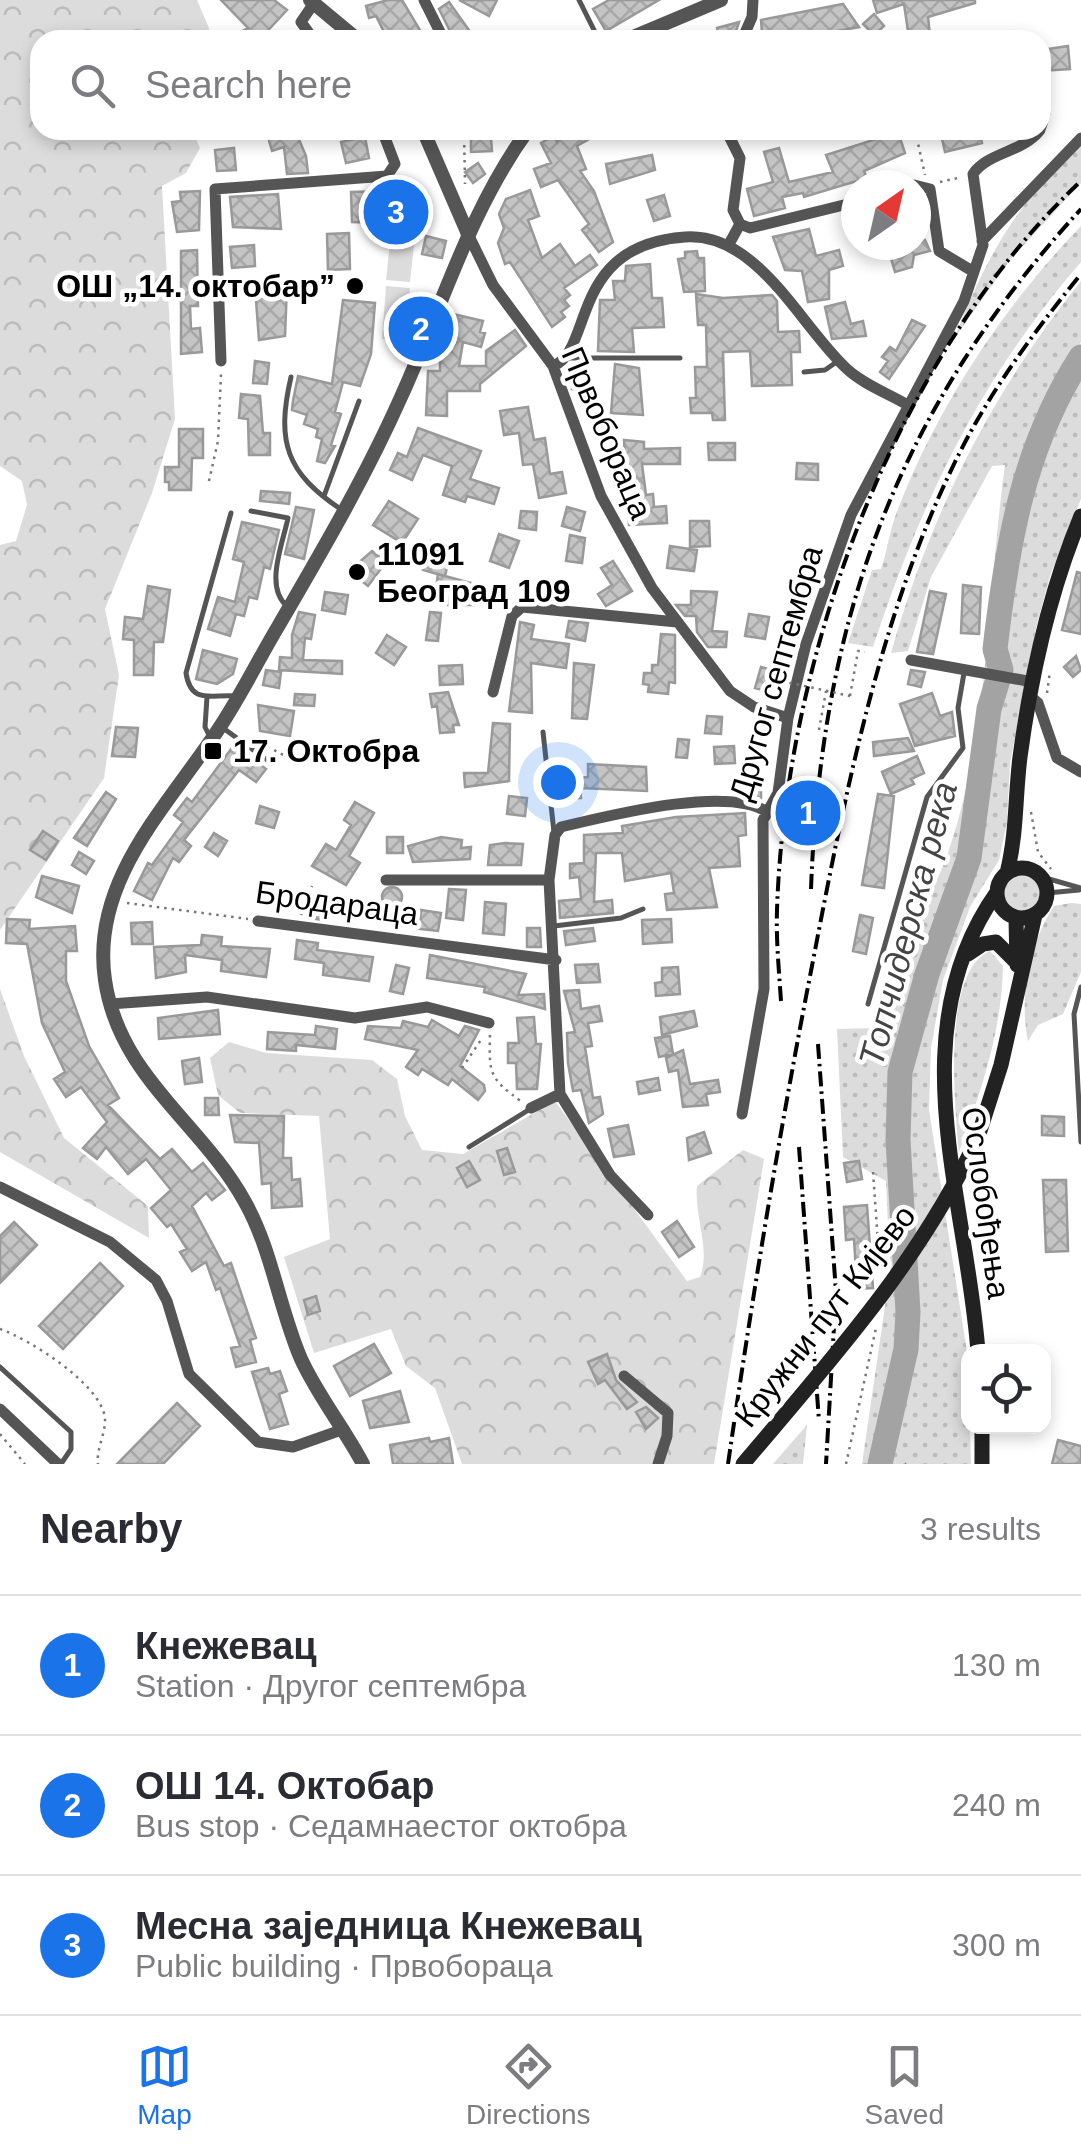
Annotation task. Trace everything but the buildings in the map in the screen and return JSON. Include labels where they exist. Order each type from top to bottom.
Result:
[{"type":"main road","points":[[1017,970],[1011,915],[997,892],[1008,872],[1018,830],[1018,780],[1031,689],[1054,591],[1081,516]]},
{"type":"main road","points":[[975,936],[1011,915],[1035,915],[1044,906],[1045,880],[1018,830]]},
{"type":"main road","points":[[1008,872],[1045,880]]},
{"type":"main road","name":"Ослобођења","points":[[977,1344],[943,1107],[949,1016],[966,956],[997,892]]},
{"type":"main road","name":"Кружни пут Кијево","points":[[742,1464],[884,1294],[934,1224],[978,1138],[1009,1024],[1017,970],[1035,915]]},
{"type":"main road","points":[[966,956],[983,944],[996,942],[1017,970]]},
{"type":"main road","points":[[982,1434],[982,1464]]},
{"type":"street","points":[[424,0],[439,30]]},
{"type":"street","points":[[643,30],[687,5],[721,0]]},
{"type":"street","points":[[746,30],[752,17],[752,0]]},
{"type":"street","points":[[307,30],[301,22],[312,1],[346,30]]},
{"type":"street","name":"Другог септембра","points":[[742,1114],[764,989],[762,823],[778,793],[788,718],[826,580],[851,515],[906,404],[960,310],[982,241],[1081,138]]},
{"type":"street","points":[[221,362],[215,190],[378,177],[392,172],[396,164],[386,140]]},
{"type":"street","name":"Првобораца","points":[[427,140],[493,286],[553,366],[606,506],[638,565],[730,691],[754,706],[788,718]]},
{"type":"street","points":[[363,1464],[302,1362],[245,1201],[218,1162],[141,1073],[121,1037],[110,1004],[104,954],[111,901],[138,843],[239,696],[343,510],[400,398],[468,234],[522,140]]},
{"type":"street","points":[[731,140],[740,158],[733,210],[740,224],[750,228],[841,206]]},
{"type":"street","points":[[982,241],[973,174],[983,164],[1019,148],[1027,140]]},
{"type":"street","points":[[931,222],[939,251],[974,272]]},
{"type":"street","points":[[728,246],[740,224]]},
{"type":"street","points":[[553,366],[566,358],[592,290],[626,254],[656,242],[690,236],[728,246],[760,270],[852,373],[906,404]]},
{"type":"street","points":[[493,692],[512,616],[522,607],[677,622]]},
{"type":"street","points":[[911,660],[1016,680],[1031,689],[1057,758],[1081,772]]},
{"type":"street","points":[[648,1215],[610,1176],[560,1094],[549,880],[555,835],[562,827],[662,806],[741,803],[766,812]]},
{"type":"street","points":[[386,880],[549,880]]},
{"type":"street","name":"Бродараца","points":[[258,921],[556,960]]},
{"type":"street","points":[[110,1004],[207,997],[355,1018],[427,1007],[487,1027]]},
{"type":"street","points":[[530,1108],[560,1094]]},
{"type":"street","points":[[0,1186],[110,1242],[156,1280],[167,1301],[189,1374],[258,1442],[293,1447],[344,1429]]},
{"type":"street","points":[[624,1376],[668,1413],[668,1430],[658,1464]]},
{"type":"street","points":[[0,1409],[60,1464]]},
{"type":"lane","points":[[579,0],[594,30]]},
{"type":"lane","points":[[566,358],[680,358]]},
{"type":"lane","points":[[804,372],[825,370],[838,360]]},
{"type":"lane","points":[[291,378],[283,413],[286,449],[296,470],[343,510]]},
{"type":"lane","points":[[324,496],[360,400]]},
{"type":"lane","points":[[250,511],[288,518],[276,588],[281,602],[289,608]]},
{"type":"lane","points":[[231,513],[186,673],[190,690],[206,697],[239,696]]},
{"type":"lane","points":[[868,1004],[927,797],[964,748],[958,708],[964,672]]},
{"type":"lane","points":[[206,697],[206,726],[270,762]]},
{"type":"lane","points":[[544,732],[555,835]]},
{"type":"lane","points":[[1045,880],[1081,889]]},
{"type":"lane","points":[[1045,880],[1081,889]]},
{"type":"lane","points":[[554,926],[621,918],[643,909]]},
{"type":"lane","points":[[1081,988],[1074,1014],[1081,1142]]},
{"type":"lane","points":[[469,1147],[530,1108]]},
{"type":"lane","points":[[0,1366],[71,1432],[71,1449],[60,1464]]},
{"type":"path","points":[[464,140],[465,184]]},
{"type":"path","points":[[917,140],[920,170]]},
{"type":"path","points":[[931,183],[973,174]]},
{"type":"path","points":[[208,481],[218,441],[221,362]]},
{"type":"path","points":[[789,642],[782,681],[850,696],[858,651],[864,652]]},
{"type":"path","points":[[819,730],[826,691]]},
{"type":"path","points":[[1031,810],[1045,880]]},
{"type":"path","points":[[298,926],[312,886]]},
{"type":"path","name":"Бродараца","points":[[111,901],[258,921]]},
{"type":"path","points":[[462,1068],[487,1027]]},
{"type":"path","points":[[490,1038],[489,1070],[496,1083],[530,1108]]},
{"type":"path","points":[[0,1329],[21,1337],[54,1359],[90,1392],[105,1420],[98,1464]]},
{"type":"path","points":[[0,1434],[25,1464]]},
{"type":"green space","points":[[0,0],[197,0],[209,30],[30,30],[30,140],[196,140],[200,148],[186,173],[162,186],[175,419],[152,493],[105,609],[119,675],[104,778],[0,930],[0,545],[16,541],[27,505],[22,481],[0,466]]},
{"type":"green space","points":[[1081,144],[1081,183],[1010,260],[954,339],[990,258],[1005,234],[1038,188]]},
{"type":"green space","points":[[1081,226],[1081,262],[1012,351],[957,444],[912,541],[873,647],[848,643],[872,570],[881,569],[911,477],[951,400],[1024,291]]},
{"type":"green space","points":[[390,242],[414,245],[410,282],[386,280]]},
{"type":"green space","points":[[1081,281],[1081,342],[1032,430],[1005,532],[995,603],[1004,599],[1014,534],[1029,475],[1050,418],[1081,360],[1081,499],[1050,576],[1036,628],[1010,763],[1007,822],[999,860],[970,907],[943,980],[931,1048],[929,1110],[966,1344],[961,1344],[961,1434],[970,1434],[971,1464],[862,1464],[890,1272],[886,1181],[843,1157],[837,1029],[875,1028],[891,990],[908,975],[915,927],[948,853],[962,806],[980,710],[1005,465],[992,466],[931,577],[908,651],[891,653],[924,552],[967,457],[1049,323]]},
{"type":"green space","points":[[386,286],[410,288],[405,341],[382,339]]},
{"type":"green space","points":[[1022,873],[1036,879],[1042,893],[1036,907],[1022,913],[1008,907],[1002,893],[1008,879]]},
{"type":"green space","points":[[1081,904],[1081,972],[1063,1014],[1038,1025],[1028,1041],[1025,1007],[1032,954],[1054,906]]},
{"type":"green space","points":[[990,951],[1003,966],[999,1014],[959,1152],[954,1074],[958,1012],[974,964]]},
{"type":"green space","points":[[0,989],[24,1056],[64,1138],[148,1206],[149,1238],[0,1152]]},
{"type":"green space","points":[[229,1042],[266,1053],[372,1060],[397,1079],[405,1116],[422,1150],[463,1154],[555,1101],[687,1281],[700,1277],[703,1266],[697,1186],[743,1150],[764,1159],[714,1464],[462,1464],[435,1388],[406,1366],[391,1329],[314,1353],[284,1257],[330,1239],[319,1116],[240,1113],[218,1095],[210,1058]]},
{"type":"green space","points":[[807,1425],[803,1464],[773,1464]]},
{"type":"waterway","name":"Топчидерска река","points":[[880,1464],[906,1349],[908,1312],[898,1140],[900,1072],[927,974],[969,858],[989,709],[1001,670],[995,649],[1005,572],[1021,498],[1045,426],[1081,357]]},
{"type":"railway","points":[[781,1001],[777,910],[785,814],[802,714],[827,615],[862,517],[905,422],[956,333],[1015,252],[1081,181]]},
{"type":"railway","points":[[811,889],[818,791],[832,697],[852,608],[881,523],[917,441],[963,362],[1017,285],[1081,209]]},
{"type":"railway","points":[[728,1464],[766,1217],[811,971],[851,776],[884,647],[928,522],[968,437],[1012,365],[1081,274]]},
{"type":"railway","points":[[818,1044],[836,1292],[826,1464]]},
{"type":"railway","points":[[799,1147],[819,1421]]},
{"type":"place","name":"Месна заједница Кнежевац","points":[[396,212]]},
{"type":"place","name":"ОШ „14. октобар”","points":[[355,286]]},
{"type":"place","name":"ОШ 14. Октобар","points":[[421,329]]},
{"type":"place","name":"11091 Београд 109","points":[[357,572]]},
{"type":"place","name":"17. Октобра","points":[[213,751]]},
{"type":"place","name":"Кнежевац","points":[[808,813]]}]
